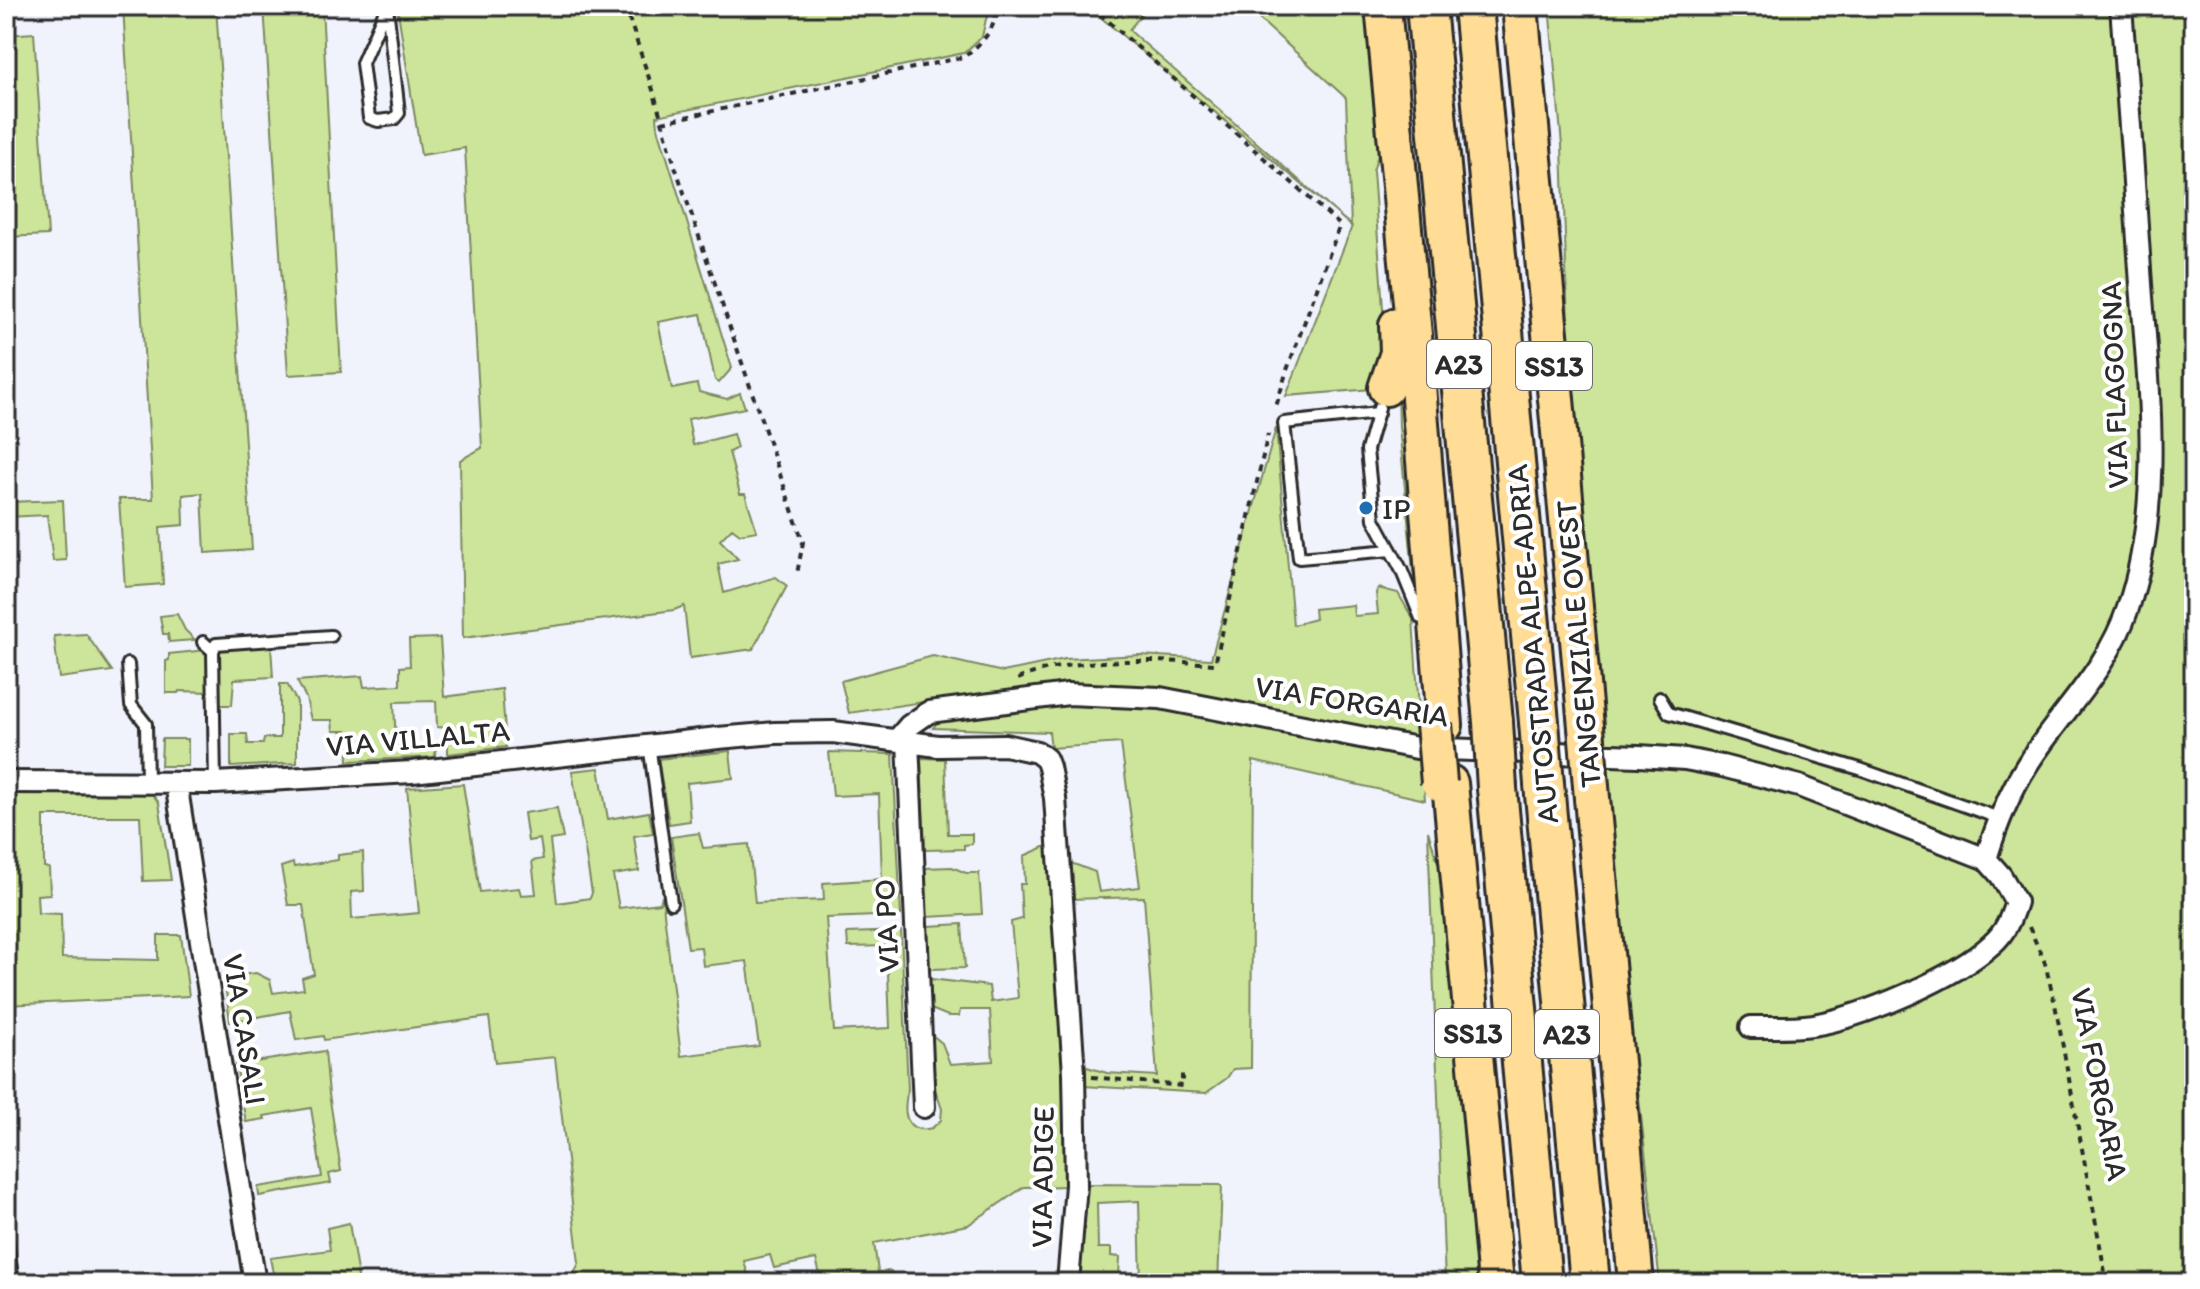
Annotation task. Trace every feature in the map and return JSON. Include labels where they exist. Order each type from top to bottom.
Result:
[{"type":"highway","name":"SS13","points":[[1383,6],[1414,335],[1444,783],[1457,864],[1496,1283]]},
{"type":"highway","name":"AUTOSTRADA ALPE-ADRIA","points":[[1426,6],[1542,1283]]},
{"type":"highway","name":"AUTOSTRADA ALPE-ADRIA","points":[[1473,6],[1590,1283]]},
{"type":"highway","name":"TANGENZIALE OVEST","points":[[1522,11],[1636,1283]]},
{"type":"highway","points":[[1382,400],[1398,353],[1386,205],[1386,189],[1395,150]]},
{"type":"highway","points":[[1421,618],[1440,725]]},
{"type":"street","name":"VIA FLAGOGNA","points":[[1999,818],[2027,765],[2099,670],[2115,641],[2136,581],[2144,535],[2149,495],[2150,414],[2121,6]]},
{"type":"street","name":"VIA FORGARIA","points":[[902,741],[909,726],[929,712],[1068,694],[1160,698],[1417,748],[1685,759],[1759,774],[1799,786],[1986,859]]},
{"type":"street","name":"VIA VILLALTA","points":[[6,782],[215,783],[412,772],[649,744],[775,733],[833,732],[902,741]]},
{"type":"street","name":"VIA ADIGE","points":[[902,741],[938,746],[1005,745],[1037,752],[1046,759],[1049,767],[1055,798],[1074,1073],[1076,1185],[1068,1283]]},
{"type":"street","name":"VIA PO","points":[[902,741],[924,1107]]},
{"type":"street","name":"VIA CASALI","points":[[176,783],[255,1283]]},
{"type":"street","points":[[1751,1027],[1811,1025],[1870,1009],[1951,972],[1992,944],[2011,921],[2016,902],[2001,876],[1986,859],[1999,818]]},
{"type":"lane","points":[[387,6],[399,113],[394,119],[378,121],[369,118],[362,63],[387,6]]},
{"type":"lane","points":[[1391,550],[1299,558],[1284,423],[1382,400],[1367,450],[1374,519],[1391,550],[1421,618]]},
{"type":"lane","points":[[215,783],[213,651],[216,644],[331,636]]},
{"type":"lane","points":[[203,642],[213,651]]},
{"type":"lane","points":[[128,664],[131,705],[146,724],[147,783]]},
{"type":"lane","points":[[1660,698],[1669,713],[1860,769],[1999,818]]},
{"type":"lane","points":[[649,744],[671,903]]},
{"type":"lane","points":[[6,1232],[13,1283]]},
{"type":"path","points":[[625,6],[675,166],[803,542],[797,574]]},
{"type":"path","points":[[662,122],[964,57],[985,40],[996,15],[996,6]]},
{"type":"path","points":[[1091,6],[1340,225],[1272,419]]},
{"type":"path","points":[[980,705],[1009,683],[1031,673],[1065,665],[1142,662],[1215,664],[1269,431]]},
{"type":"path","name":"VIA FORGARIA","points":[[2016,902],[2045,963],[2055,1004],[2107,1283]]},
{"type":"path","points":[[1074,1073],[1099,1079],[1182,1086],[1182,1072]]},
{"type":"green space","points":[[123,6],[216,6],[252,550],[205,553],[202,493],[183,495],[184,525],[160,527],[163,584],[125,587],[119,499],[153,499]]},
{"type":"green space","points":[[264,6],[322,6],[341,372],[288,375]]},
{"type":"green space","points":[[397,6],[993,6],[982,37],[964,53],[657,116],[658,128],[732,368],[719,383],[715,380],[701,314],[658,322],[672,389],[697,384],[699,392],[727,399],[740,393],[745,408],[688,419],[693,445],[733,434],[737,448],[729,452],[740,494],[745,494],[757,531],[740,534],[732,528],[720,540],[738,559],[718,564],[724,593],[776,577],[787,586],[753,649],[690,658],[684,606],[674,610],[463,638],[460,460],[482,448],[465,148],[421,155]]},
{"type":"green space","points":[[1087,6],[1148,6],[1129,30],[1335,212]]},
{"type":"green space","points":[[1245,6],[1371,6],[1383,139],[1373,171],[1386,350],[1372,389],[1286,396],[1351,225],[1346,98]]},
{"type":"green space","points":[[1549,6],[2194,6],[2194,1283],[1660,1283],[1605,769],[1568,327],[1562,145]]},
{"type":"green space","points":[[34,33],[48,235],[6,237],[6,35]]},
{"type":"green space","points":[[1401,377],[1419,591],[1413,571],[1399,427],[1398,387]]},
{"type":"green space","points":[[1276,428],[1293,625],[1315,619],[1314,609],[1353,605],[1354,616],[1378,614],[1378,588],[1398,593],[1413,619],[1421,741],[1068,684],[849,713],[841,681],[933,656],[1003,672],[1065,659],[1140,655],[1211,659]]},
{"type":"green space","points":[[63,500],[66,560],[53,561],[47,515],[6,517],[6,502]]},
{"type":"green space","points":[[177,614],[185,630],[195,640],[169,642],[168,634],[163,634],[160,616]]},
{"type":"green space","points":[[86,634],[112,671],[59,678],[54,636]]},
{"type":"green space","points":[[440,638],[444,697],[502,689],[506,747],[448,754],[448,728],[437,727],[436,701],[394,702],[396,746],[436,745],[435,757],[348,761],[347,731],[333,731],[332,720],[311,720],[306,698],[297,681],[362,676],[364,687],[400,685],[400,667],[410,666],[409,639]]},
{"type":"green space","points":[[271,646],[273,677],[234,679],[232,705],[219,705],[218,649]]},
{"type":"green space","points":[[207,650],[210,692],[166,693],[166,661],[169,654]]},
{"type":"green space","points":[[280,684],[287,684],[297,702],[297,763],[231,767],[231,734],[247,734],[248,744],[263,744],[264,738],[280,738]]},
{"type":"green space","points":[[1067,704],[1157,706],[1422,758],[1425,800],[1253,761],[1251,1068],[1233,1069],[1227,1078],[1206,1093],[1083,1086],[1080,1065],[1107,1073],[1157,1076],[1144,897],[1069,899],[1066,861],[1095,872],[1099,892],[1140,887],[1121,743],[1051,748],[1049,732],[933,728],[939,720]]},
{"type":"green space","points":[[162,739],[188,739],[188,766],[161,766]]},
{"type":"green space","points":[[730,751],[733,778],[687,783],[690,821],[669,824],[658,759]]},
{"type":"green space","points":[[829,752],[893,754],[901,915],[826,918],[834,1031],[890,1028],[887,946],[848,947],[847,933],[901,931],[908,1089],[906,1112],[913,1127],[932,1128],[941,1120],[942,1109],[934,1086],[932,1035],[942,1043],[950,1064],[993,1061],[990,1010],[960,1010],[959,1016],[948,1016],[931,1009],[930,979],[989,986],[991,1002],[1018,998],[1011,922],[1022,919],[1020,884],[1025,884],[1024,856],[1051,844],[1069,1186],[1024,1187],[968,1225],[874,1243],[878,1272],[891,1271],[893,1283],[822,1283],[816,1259],[774,1268],[770,1255],[744,1261],[750,1283],[554,1283],[570,1278],[579,1263],[555,1057],[495,1063],[489,1017],[324,1040],[323,1036],[296,1040],[290,1011],[230,1022],[224,977],[256,973],[270,980],[273,993],[304,989],[302,978],[314,974],[303,905],[288,905],[281,867],[293,863],[294,867],[338,860],[338,855],[363,852],[364,891],[351,892],[352,919],[419,913],[407,788],[463,784],[480,892],[519,888],[521,895],[536,894],[532,861],[543,859],[540,839],[528,841],[524,813],[557,808],[563,838],[550,840],[557,903],[590,898],[592,893],[572,771],[599,768],[608,819],[649,812],[653,833],[634,836],[639,871],[613,875],[619,908],[660,903],[662,896],[681,1056],[759,1046],[747,961],[703,966],[701,947],[688,948],[671,837],[699,833],[703,848],[749,844],[755,903],[824,900],[823,883],[882,879],[879,794],[833,796]]},
{"type":"green space","points":[[921,758],[945,759],[948,834],[972,834],[972,844],[964,845],[964,849],[925,850]]},
{"type":"green space","points":[[146,791],[159,803],[171,880],[143,881],[140,816],[44,816],[44,867],[49,868],[50,894],[37,895],[38,913],[61,914],[62,958],[158,960],[158,935],[181,935],[189,996],[6,1005],[6,792]]},
{"type":"green space","points":[[1428,831],[1445,885],[1482,1283],[1445,1283]]},
{"type":"green space","points":[[952,867],[966,873],[979,873],[982,914],[927,917],[925,868]]},
{"type":"green space","points":[[962,924],[965,968],[929,969],[928,926]]},
{"type":"green space","points":[[325,1051],[341,1171],[329,1174],[331,1183],[259,1196],[258,1187],[322,1177],[311,1108],[246,1122],[236,1065]]},
{"type":"green space","points":[[1080,1184],[1222,1185],[1218,1283],[1141,1283],[1139,1201],[1097,1203],[1098,1248],[1111,1248],[1111,1256],[1120,1257],[1116,1283],[1075,1283]]},
{"type":"green space","points":[[349,1223],[359,1283],[275,1283],[270,1258],[330,1250],[327,1228]]},
{"type":"place","name":"IP","points":[[1366,508]]}]
